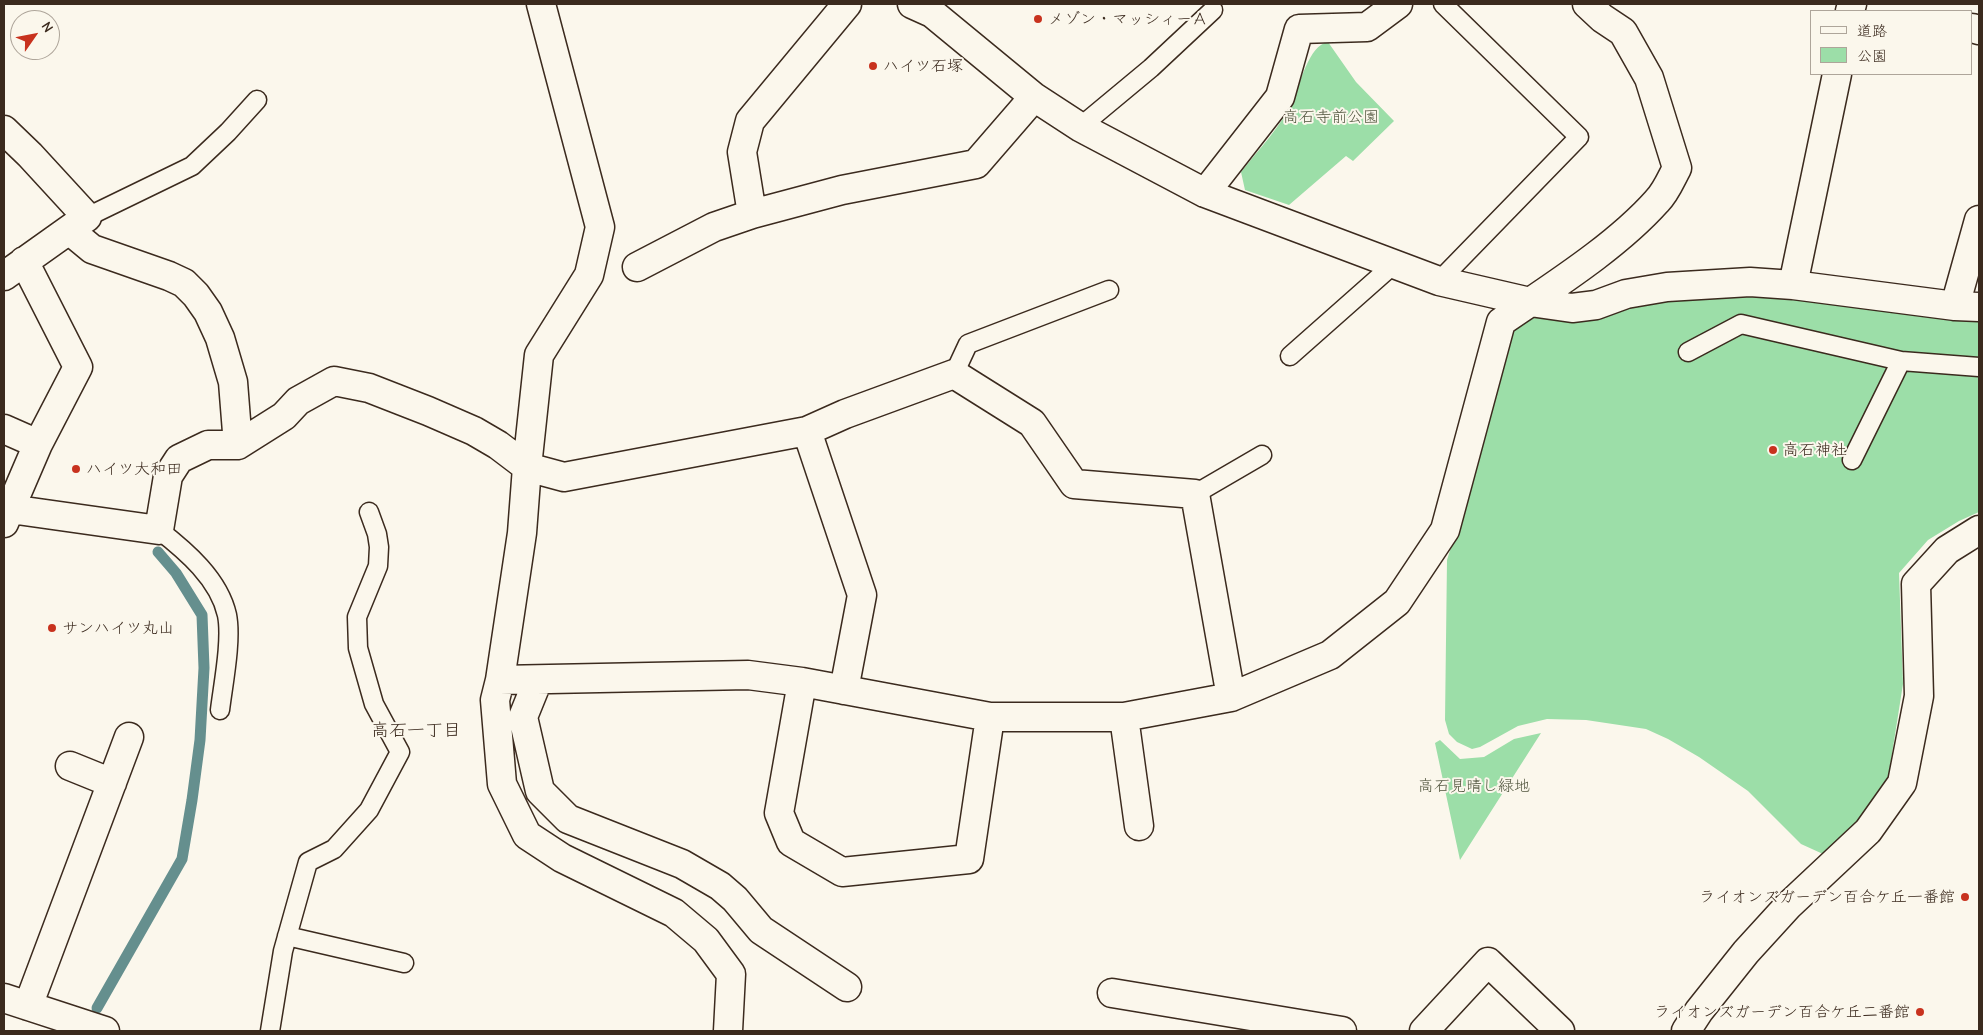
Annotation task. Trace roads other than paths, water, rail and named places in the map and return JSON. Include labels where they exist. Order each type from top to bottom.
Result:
[{"type":"street","points":[[541,4],[600,227],[589,275],[539,355],[522,533],[500,680],[495,700],[502,784],[527,835],[562,858],[674,912],[706,940],[731,974],[728,1031]]},
{"type":"street","points":[[752,214],[742,152],[750,121],[848,4]]},
{"type":"street","points":[[1205,193],[1280,97],[1299,30],[1367,27],[1398,4]]},
{"type":"street","points":[[500,680],[748,675],[802,682],[990,717],[1124,717],[1231,697],[1330,655],[1397,602],[1445,530],[1501,322],[1560,283],[1625,231],[1659,200],[1677,168],[1649,78],[1623,32],[1602,18],[1587,4]]},
{"type":"street","points":[[928,7],[1034,97],[1080,127],[1205,193],[1439,281],[1530,302],[1572,308],[1596,305],[1626,294],[1667,287],[1750,282],[1793,285],[1967,307],[1979,220]]},
{"type":"street","points":[[1793,285],[1837,75]]},
{"type":"street","points":[[637,267],[714,227],[752,214],[842,190],[976,164],[1034,97]]},
{"type":"street","points":[[4,130],[30,155],[78,224],[92,249],[169,276],[184,283],[196,295],[208,312],[220,338],[233,382],[238,445]]},
{"type":"street","points":[[78,224],[14,268],[78,366],[38,444],[7,516],[159,530],[168,476],[179,459],[208,445],[238,445],[284,416],[298,401],[334,381],[369,388],[455,423],[498,445],[527,467],[564,477],[807,431],[845,414],[954,374],[1032,423],[1074,484],[1195,494],[1231,697]]},
{"type":"street","points":[[4,429],[38,444]]},
{"type":"street","points":[[807,431],[862,595],[844,690]]},
{"type":"street","points":[[1686,1031],[1699,1011],[1746,952],[1788,906],[1868,831],[1902,783],[1919,696],[1916,584],[1947,550],[1979,530]]},
{"type":"street","points":[[538,680],[523,717],[540,791],[568,819],[682,864],[720,886],[735,899],[761,930],[847,987]]},
{"type":"street","points":[[802,682],[779,814],[792,842],[842,872],[969,859],[990,717]]},
{"type":"street","points":[[1124,717],[1139,826]]},
{"type":"street","points":[[106,1031],[16,1002],[112,783],[129,737]]},
{"type":"street","points":[[70,766],[112,783]]},
{"type":"street","points":[[1424,1031],[1488,962],[1560,1031]]},
{"type":"street","points":[[1112,993],[1342,1031]]},
{"type":"lane","points":[[1439,281],[1579,137],[1443,4]]},
{"type":"lane","points":[[1080,127],[1151,68],[1213,10]]},
{"type":"lane","points":[[78,224],[192,166],[228,132],[257,100]]},
{"type":"lane","points":[[1290,356],[1394,264]]},
{"type":"lane","points":[[954,374],[968,344],[1110,290]]},
{"type":"lane","points":[[1688,352],[1741,324],[1901,361],[1979,367]]},
{"type":"lane","points":[[1852,460],[1901,361]]},
{"type":"lane","points":[[1195,494],[1262,454]]},
{"type":"lane","points":[[270,1031],[287,936],[308,862],[334,848],[369,810],[400,752],[374,704],[358,648],[357,617],[378,566],[379,548],[377,534],[369,512]]},
{"type":"lane","points":[[159,530],[204,570],[222,599],[227,617],[227,652],[220,710]]},
{"type":"lane","points":[[287,936],[404,963]]},
{"type":"waterway","points":[[97,1008],[182,859],[192,800],[200,740],[204,668],[202,615],[176,573],[158,552]]},
{"type":"place","name":"メゾン・マッシィーＡ","points":[[1038,19]]},
{"type":"place","name":"ハイツ石塚","points":[[873,66]]},
{"type":"place","name":"高石神社","points":[[1773,450]]},
{"type":"place","name":"ハイツ大和田","points":[[76,469]]},
{"type":"place","name":"サンハイツ丸山","points":[[52,628]]},
{"type":"place","name":"ライオンズガーデン百合ケ丘一番館","points":[[1965,897]]},
{"type":"place","name":"ライオンズガーデン百合ケ丘二番館","points":[[1920,1012]]},
{"type":"district","name":"高石一丁目","points":[[416,731]]},
{"type":"park label","name":"高石寺前公園","points":[[1331,117]]},
{"type":"park label","name":"高石見晴し緑地","points":[[1474,786]]}]
